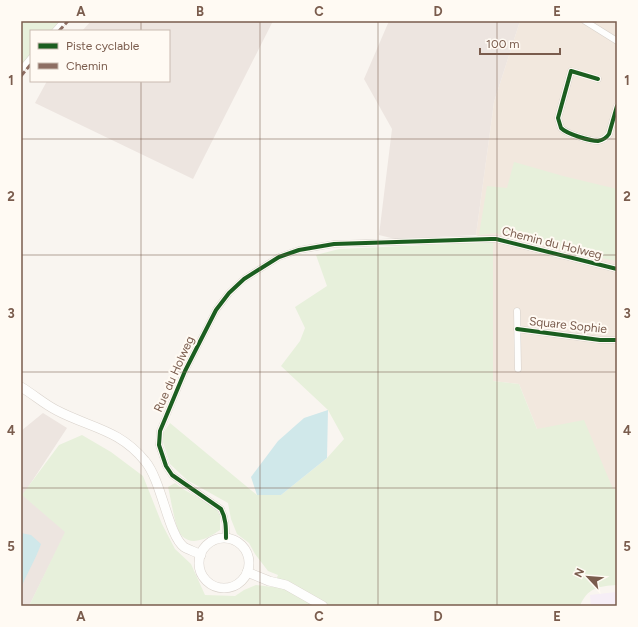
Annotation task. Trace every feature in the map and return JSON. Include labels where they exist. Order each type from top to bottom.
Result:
[{"type":"main road","points":[[21,386],[50,407],[110,432],[125,441],[146,462],[152,472],[162,494],[177,539],[184,546],[201,555]]},
{"type":"main road","points":[[226,538],[239,543],[246,551],[249,561],[247,572],[244,579],[238,584],[231,587],[217,587],[206,580],[202,575],[200,568],[201,555],[207,545],[212,541],[226,538]]},
{"type":"main road","points":[[247,572],[269,581],[286,585],[323,606]]},
{"type":"street","points":[[56,30],[64,21]]},
{"type":"street","points":[[585,21],[617,41]]},
{"type":"street","points":[[21,70],[30,59]]},
{"type":"street","points":[[598,79],[570,71],[558,118],[561,128],[570,134],[600,140],[609,134],[617,106]]},
{"type":"street","name":"Chemin du Holweg","points":[[482,239],[496,239],[617,269]]},
{"type":"street","name":"Rue du Holweg","points":[[226,538],[226,526],[221,509],[172,476],[166,466],[159,445],[160,431],[185,370],[216,310],[229,293],[244,279],[279,256],[299,250],[334,244],[482,239]]},
{"type":"street","name":"Square Sophie","points":[[517,311],[518,369]]},
{"type":"street","name":"Square Sophie","points":[[517,329],[600,340],[617,340]]},
{"type":"shaded area","points":[[91,21],[273,21],[193,179],[35,103],[46,82],[170,82],[170,30],[83,30]]},
{"type":"shaded area","points":[[389,21],[520,21],[494,102],[476,235],[395,239],[379,235],[392,129],[364,79]]},
{"type":"shaded area","points":[[520,21],[617,21],[617,489],[613,490],[537,429],[519,384],[493,381],[493,243],[476,235],[494,102]]},
{"type":"shaded area","points":[[43,413],[67,428],[23,495],[66,532],[29,606],[21,606],[21,431]]},
{"type":"shaded area","points":[[617,592],[617,606],[591,606],[590,595]]},
{"type":"green space","points":[[21,21],[59,21],[52,30],[30,30],[30,56],[21,66]]},
{"type":"green space","points":[[514,162],[617,189],[617,261],[585,255],[496,233],[479,235],[487,186],[507,188]]},
{"type":"green space","points":[[493,242],[493,381],[519,384],[537,429],[584,420],[613,489],[617,489],[617,585],[594,589],[586,595],[580,606],[29,606],[65,532],[22,495],[59,445],[82,435],[111,452],[143,476],[162,524],[175,549],[191,564],[205,595],[235,596],[256,585],[273,587],[278,575],[268,571],[255,554],[249,543],[237,534],[231,519],[228,503],[187,480],[170,464],[161,436],[170,423],[257,495],[281,495],[327,458],[344,439],[328,410],[281,366],[300,341],[305,328],[295,307],[327,286],[316,255],[339,249]]},
{"type":"green space","points":[[175,483],[216,508],[220,516],[220,530],[206,538],[196,541],[191,541],[182,536],[175,521],[168,487]]},
{"type":"water","points":[[328,410],[327,458],[281,495],[257,495],[251,477],[278,441],[304,418]]},
{"type":"water","points":[[21,533],[31,535],[41,544],[21,588]]},
{"type":"marked path","points":[[60,30],[68,21]]},
{"type":"marked path","points":[[21,76],[30,65]]},
{"type":"cycle path","points":[[598,79],[571,71],[558,118],[561,128],[573,135],[594,141],[602,140],[609,134],[617,106]]},
{"type":"cycle path","points":[[226,538],[225,519],[221,509],[172,475],[166,466],[159,445],[160,431],[185,371],[216,310],[229,293],[244,279],[279,257],[299,250],[334,244],[491,239],[617,269]]},
{"type":"cycle path","points":[[517,329],[600,340],[617,340]]}]
